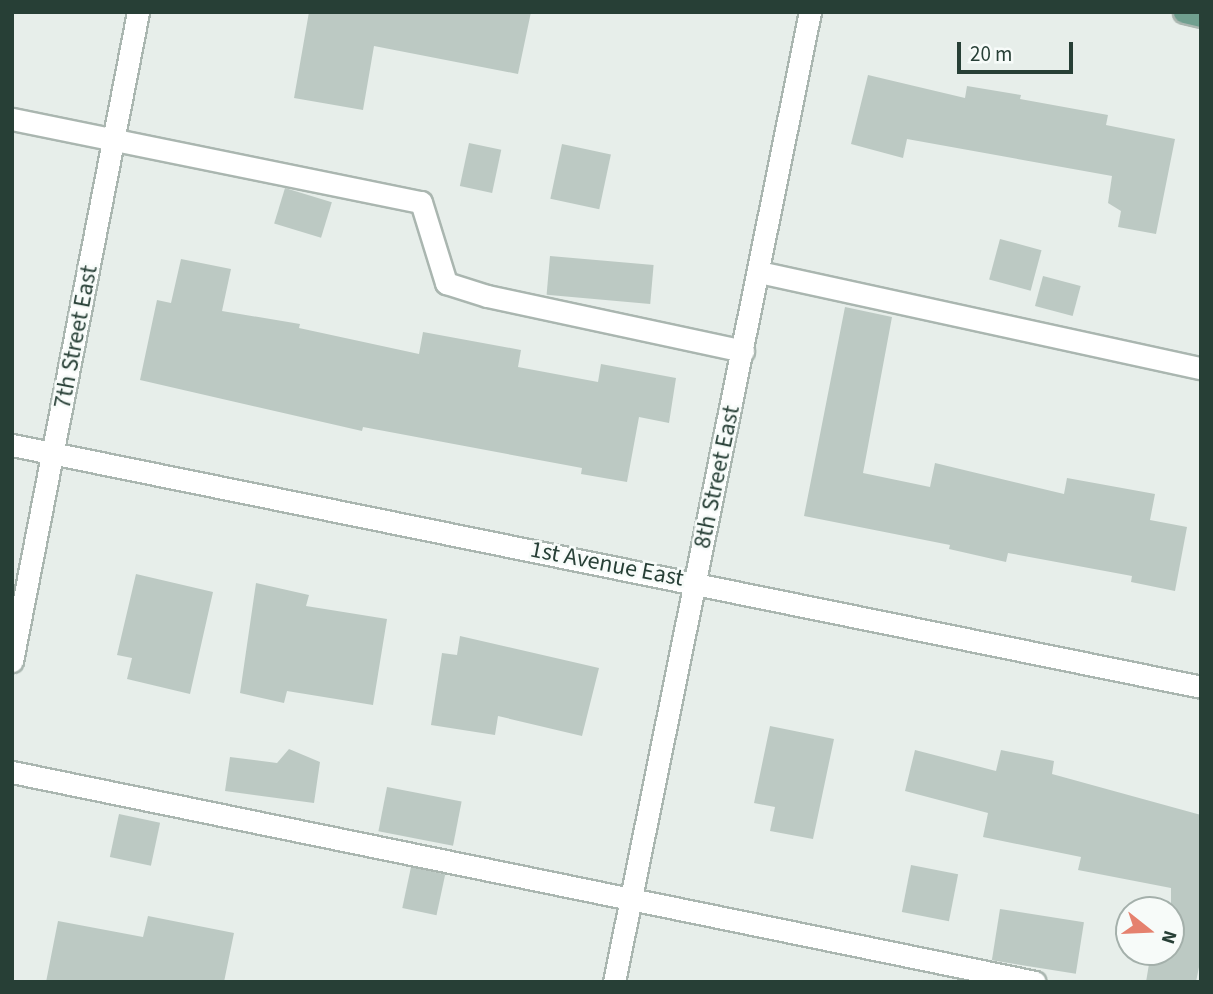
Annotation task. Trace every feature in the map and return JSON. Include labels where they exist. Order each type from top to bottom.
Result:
[{"type":"main road","points":[[1184,12],[1201,16]]},
{"type":"street","name":"7th Street East","points":[[12,661],[138,12]]},
{"type":"street","name":"8th Street East","points":[[614,982],[810,12]]},
{"type":"street","points":[[12,119],[421,202],[446,283],[487,296],[743,351]]},
{"type":"street","points":[[759,272],[1201,368]]},
{"type":"street","name":"1st Avenue East","points":[[12,445],[696,582],[1201,688]]},
{"type":"street","points":[[12,772],[1035,982]]},
{"type":"building","points":[[309,12],[531,12],[518,74],[374,46],[363,110],[294,98]]},
{"type":"building","points":[[868,75],[965,98],[967,86],[1021,95],[1020,99],[1108,115],[1106,125],[1175,139],[1156,234],[1118,227],[1121,211],[1108,203],[1112,176],[907,139],[903,158],[851,144]]},
{"type":"building","points":[[469,143],[501,150],[492,193],[460,186]]},
{"type":"building","points":[[562,144],[611,154],[599,209],[550,199]]},
{"type":"building","points":[[285,188],[332,202],[321,238],[274,223]]},
{"type":"building","points":[[1000,239],[1042,250],[1031,291],[989,280]]},
{"type":"building","points":[[550,256],[654,265],[650,304],[547,295]]},
{"type":"building","points":[[181,259],[231,269],[222,311],[300,324],[299,328],[419,354],[423,332],[521,350],[518,367],[598,382],[601,364],[676,378],[669,423],[639,417],[627,482],[581,474],[582,468],[363,427],[362,431],[140,380],[157,300],[171,303]]},
{"type":"building","points":[[1043,276],[1081,286],[1073,316],[1035,306]]},
{"type":"building","points":[[845,307],[892,317],[863,473],[930,487],[935,463],[1064,494],[1067,478],[1155,494],[1150,520],[1187,527],[1175,591],[1131,582],[1132,576],[1008,553],[1006,562],[949,549],[950,545],[804,516]]},
{"type":"building","points":[[136,574],[213,592],[190,694],[127,679],[132,658],[117,655]]},
{"type":"building","points":[[256,583],[309,595],[306,606],[387,619],[373,705],[287,691],[284,703],[240,693]]},
{"type":"building","points":[[460,636],[599,668],[582,736],[498,716],[495,735],[431,725],[442,653],[457,655]]},
{"type":"building","points":[[770,726],[834,739],[813,839],[770,831],[775,807],[754,803]]},
{"type":"building","points":[[289,749],[320,762],[314,803],[225,791],[230,757],[277,763]]},
{"type":"building","points":[[915,750],[996,771],[1001,750],[1054,761],[1052,774],[1201,815],[1201,957],[1196,982],[1146,982],[1149,966],[1185,966],[1185,896],[1171,896],[1171,888],[1078,870],[1081,857],[983,837],[988,813],[905,791]]},
{"type":"building","points":[[387,787],[462,802],[453,846],[378,831]]},
{"type":"building","points":[[119,814],[160,823],[151,866],[110,857]]},
{"type":"building","points":[[911,865],[958,874],[949,921],[902,912]]},
{"type":"building","points":[[411,867],[445,874],[437,915],[402,908]]},
{"type":"building","points":[[1000,909],[1084,922],[1076,974],[992,960]]},
{"type":"building","points":[[148,916],[234,933],[224,982],[46,982],[58,921],[143,937]]}]
